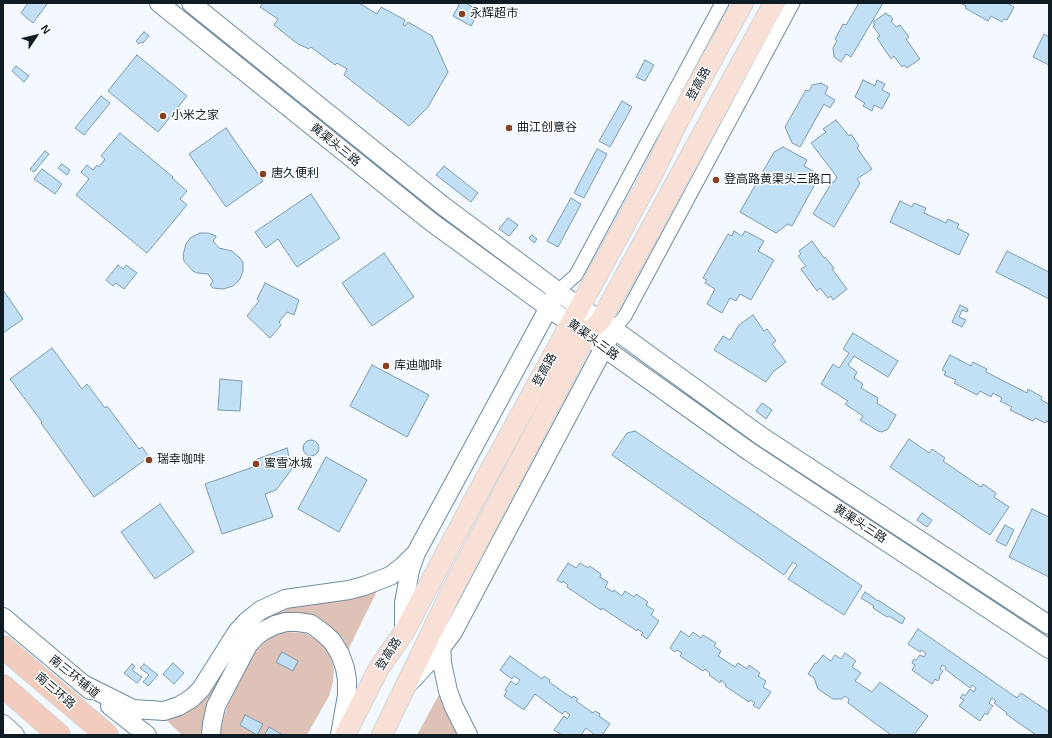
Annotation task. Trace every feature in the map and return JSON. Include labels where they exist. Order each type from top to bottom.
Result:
[{"type":"highway","name":"南三环路","points":[[3,647],[107,735]]},
{"type":"highway","points":[[3,686],[59,735]]},
{"type":"main road","name":"登高路","points":[[345,735],[379,668],[404,632],[574,316],[653,173],[677,123],[743,3]]},
{"type":"main road","name":"登高路","points":[[382,735],[449,596],[586,335],[608,325],[774,3]]},
{"type":"street","name":"黄渠头三路","points":[[159,3],[430,221],[549,308],[608,325],[761,436],[1049,625]]},
{"type":"street","name":"黄渠头三路","points":[[191,3],[442,205],[558,291],[586,335],[750,452],[1049,649]]},
{"type":"street","points":[[404,632],[404,598],[410,570],[416,553],[558,291],[576,276],[722,3]]},
{"type":"street","points":[[404,690],[453,632],[604,348],[608,325],[625,316],[793,3]]},
{"type":"street","points":[[81,683],[133,709],[164,711],[179,706],[192,698],[201,689],[237,632],[247,621],[261,610],[285,599],[349,590],[377,581],[390,576],[402,567],[416,553]]},
{"type":"street","points":[[449,596],[442,620],[442,663],[448,691],[468,735]]},
{"type":"street","name":"南三环辅道","points":[[3,617],[81,683],[147,735]]},
{"type":"street","points":[[211,735],[216,706],[248,645],[263,631],[274,625],[286,622],[311,624],[332,641],[340,654],[347,680],[347,695],[340,735]]},
{"type":"street","points":[[3,724],[15,735]]},
{"type":"shaded area","points":[[378,589],[347,652],[313,618],[241,642],[219,681],[206,711],[201,735],[182,735],[163,717],[237,641],[275,609]]},
{"type":"shaded area","points":[[283,632],[305,633],[317,640],[327,650],[334,669],[333,682],[329,696],[307,735],[221,735],[221,728],[227,707],[253,655],[261,645],[273,636]]},
{"type":"shaded area","points":[[443,687],[463,735],[417,735]]},
{"type":"building","points":[[28,3],[47,4],[33,23],[21,13]]},
{"type":"building","points":[[263,3],[359,3],[377,14],[381,7],[405,20],[403,25],[405,26],[408,22],[432,36],[448,72],[428,107],[409,126],[344,75],[347,69],[337,63],[335,65],[311,47],[309,49],[298,44],[275,26],[274,25],[278,19],[260,7]]},
{"type":"building","points":[[460,3],[466,3],[477,10],[476,12],[478,13],[471,26],[453,16]]},
{"type":"building","points":[[859,3],[883,3],[851,57],[846,54],[841,62],[834,57],[833,48],[837,41],[835,39],[843,24],[846,25]]},
{"type":"building","points":[[960,3],[1007,3],[1014,7],[1007,20],[1004,19],[1002,22],[991,16],[988,21],[965,8],[966,6]]},
{"type":"building","points":[[886,13],[888,16],[890,15],[893,20],[891,21],[896,27],[900,25],[909,37],[906,39],[920,59],[907,68],[904,65],[902,67],[894,56],[891,59],[877,38],[880,36],[873,26],[875,25],[873,22]]},
{"type":"building","points":[[144,32],[149,36],[143,43],[141,42],[139,44],[136,41]]},
{"type":"building","points":[[1044,34],[1049,37],[1049,65],[1033,57]]},
{"type":"building","points":[[137,55],[187,96],[158,132],[108,91]]},
{"type":"building","points":[[645,60],[654,65],[645,81],[636,77]]},
{"type":"building","points":[[16,66],[29,76],[24,82],[12,71]]},
{"type":"building","points":[[863,80],[875,86],[877,80],[885,84],[882,90],[890,94],[882,109],[874,105],[872,111],[863,106],[865,103],[855,97]]},
{"type":"building","points":[[821,83],[828,87],[825,94],[835,100],[830,108],[824,104],[800,147],[792,143],[785,127],[806,90],[809,91],[812,85]]},
{"type":"building","points":[[101,96],[110,103],[84,135],[75,128]]},
{"type":"building","points":[[622,101],[632,107],[610,147],[599,141]]},
{"type":"building","points":[[836,120],[849,136],[851,134],[859,146],[857,148],[872,169],[857,179],[860,183],[834,227],[813,214],[832,182],[834,182],[837,177],[811,143],[826,132],[823,129]]},
{"type":"building","points":[[226,128],[263,181],[226,207],[189,154]]},
{"type":"building","points":[[120,133],[173,177],[172,178],[187,191],[180,199],[187,205],[147,253],[76,195],[89,179],[81,172],[87,165],[93,170],[97,165],[99,167],[105,159],[101,156]]},
{"type":"building","points":[[783,147],[807,160],[804,166],[820,175],[792,226],[788,224],[776,233],[740,212],[774,152]]},
{"type":"building","points":[[597,149],[607,154],[584,198],[574,193]]},
{"type":"building","points":[[45,151],[49,154],[34,172],[30,169]]},
{"type":"building","points":[[62,164],[70,170],[67,175],[58,168]]},
{"type":"building","points":[[444,166],[478,193],[471,202],[436,175]]},
{"type":"building","points":[[42,169],[62,184],[55,194],[34,179]]},
{"type":"building","points":[[311,194],[340,238],[297,267],[278,239],[266,248],[255,232]]},
{"type":"building","points":[[571,198],[581,204],[558,247],[547,241]]},
{"type":"building","points":[[900,201],[912,207],[914,203],[926,208],[924,213],[946,223],[948,219],[959,224],[957,228],[969,234],[959,255],[890,222]]},
{"type":"building","points":[[508,218],[518,225],[509,236],[499,229]]},
{"type":"building","points":[[734,231],[742,236],[745,231],[764,241],[758,251],[774,260],[751,300],[740,294],[736,301],[730,298],[722,313],[707,304],[715,289],[705,283],[707,280],[703,278],[728,234],[732,236]]},
{"type":"building","points":[[200,233],[208,233],[216,236],[213,241],[219,248],[232,251],[243,262],[243,271],[240,279],[233,286],[223,289],[213,288],[210,285],[213,281],[208,274],[193,271],[184,261],[183,255],[186,244],[190,238]]},
{"type":"building","points":[[532,235],[537,239],[534,243],[529,238]]},
{"type":"building","points":[[812,241],[824,258],[825,257],[834,268],[832,269],[847,289],[833,300],[831,296],[828,298],[820,288],[817,291],[801,269],[806,266],[798,256],[801,254],[799,251]]},
{"type":"building","points":[[1007,251],[1049,272],[1049,299],[996,272]]},
{"type":"building","points":[[384,253],[414,297],[372,326],[342,283]]},
{"type":"building","points":[[118,265],[123,269],[126,265],[137,273],[124,289],[116,283],[113,286],[106,280]]},
{"type":"building","points":[[265,283],[299,300],[294,315],[287,312],[279,322],[281,325],[270,338],[247,316],[259,301],[257,299]]},
{"type":"building","points":[[3,290],[23,319],[3,333]]},
{"type":"building","points":[[960,305],[968,309],[967,312],[962,310],[959,317],[966,320],[962,327],[952,322]]},
{"type":"building","points":[[753,315],[764,331],[767,329],[776,341],[772,344],[786,362],[773,372],[766,382],[714,350],[723,336],[730,340],[739,325]]},
{"type":"building","points":[[853,333],[898,361],[888,377],[854,356],[848,365],[857,372],[854,378],[863,384],[861,388],[878,398],[877,403],[896,415],[888,429],[882,432],[860,420],[863,416],[845,404],[848,401],[821,384],[833,364],[839,368],[849,353],[843,349]]},
{"type":"building","points":[[52,348],[82,389],[87,384],[105,408],[107,406],[139,449],[142,447],[149,457],[94,497],[10,379]]},
{"type":"building","points":[[950,355],[971,366],[973,362],[987,369],[986,372],[1027,393],[1028,389],[1042,397],[1041,400],[1049,404],[1049,422],[1046,421],[1045,423],[1035,418],[1033,421],[1010,410],[1012,407],[1000,401],[1002,398],[993,393],[991,397],[980,391],[977,395],[954,383],[956,380],[944,375],[946,372],[942,370]]},
{"type":"building","points":[[372,365],[429,395],[407,437],[350,406]]},
{"type":"building","points":[[220,379],[242,381],[240,411],[218,410]]},
{"type":"building","points":[[762,403],[772,410],[766,419],[756,411]]},
{"type":"building","points":[[635,431],[862,586],[844,615],[788,579],[797,565],[796,564],[793,562],[784,575],[612,455],[627,433]]},
{"type":"building","points":[[909,439],[929,453],[932,449],[945,458],[943,461],[981,487],[983,484],[996,493],[994,497],[1009,507],[990,535],[890,467]]},
{"type":"building","points":[[308,440],[314,440],[319,445],[317,454],[314,456],[308,456],[303,451],[303,445]]},
{"type":"building","points":[[287,448],[292,469],[276,490],[265,494],[273,517],[222,534],[205,484],[256,466],[255,460]]},
{"type":"building","points":[[326,457],[367,480],[339,532],[298,509]]},
{"type":"building","points":[[160,504],[194,552],[155,579],[121,532]]},
{"type":"building","points":[[1032,509],[1049,517],[1049,577],[1009,557]]},
{"type":"building","points":[[922,513],[932,520],[927,527],[917,520]]},
{"type":"building","points":[[1005,525],[1014,530],[1006,546],[996,541]]},
{"type":"building","points":[[568,563],[576,568],[580,563],[588,568],[590,566],[601,574],[600,577],[608,582],[605,587],[613,592],[614,590],[622,596],[625,591],[634,597],[636,594],[648,602],[646,605],[654,610],[651,615],[659,621],[647,639],[641,635],[643,633],[638,629],[637,631],[602,608],[601,610],[567,587],[568,585],[563,581],[562,583],[557,580]]},
{"type":"building","points":[[865,592],[905,618],[902,624],[889,616],[887,617],[873,608],[874,606],[861,598]]},
{"type":"building","points":[[918,629],[1017,698],[1021,693],[1049,712],[1049,735],[1036,735],[1006,714],[1007,713],[994,703],[996,701],[992,698],[989,703],[993,706],[987,715],[985,713],[980,721],[959,706],[964,700],[960,698],[963,694],[965,696],[970,689],[974,692],[976,688],[972,685],[970,688],[942,665],[940,669],[943,671],[939,677],[940,678],[938,681],[935,679],[932,684],[912,670],[915,665],[912,663],[914,659],[916,660],[920,655],[924,657],[926,653],[921,650],[920,652],[908,644]]},
{"type":"building","points":[[681,631],[689,637],[693,632],[701,638],[703,635],[716,643],[714,646],[721,651],[718,656],[735,667],[738,663],[747,669],[749,665],[760,673],[758,676],[766,681],[763,687],[771,692],[759,709],[753,705],[755,703],[750,700],[749,702],[725,686],[726,684],[721,680],[720,683],[709,675],[710,673],[705,669],[703,671],[680,656],[682,653],[677,650],[675,652],[670,648]]},
{"type":"building","points":[[282,652],[298,661],[293,671],[276,662]]},
{"type":"building","points":[[845,653],[856,661],[852,667],[861,673],[855,681],[872,692],[880,682],[928,716],[914,735],[891,735],[848,703],[849,699],[845,696],[842,699],[833,699],[818,689],[814,678],[808,674],[815,663],[817,663],[823,655],[831,661],[835,655],[841,659]]},
{"type":"building","points":[[510,656],[542,679],[544,676],[550,680],[549,682],[572,698],[573,696],[578,699],[576,701],[593,713],[595,711],[600,714],[599,716],[610,724],[602,735],[595,735],[586,728],[581,735],[562,735],[554,730],[564,716],[567,719],[570,715],[565,711],[562,714],[535,694],[524,710],[504,696],[507,691],[505,690],[511,681],[516,685],[520,680],[514,676],[512,679],[500,670]]},
{"type":"building","points":[[173,663],[184,673],[174,684],[163,674]]},
{"type":"building","points":[[132,664],[135,666],[132,670],[142,677],[137,683],[124,673]]},
{"type":"building","points":[[144,664],[158,675],[148,686],[143,682],[149,675],[140,668]]},
{"type":"building","points":[[245,715],[263,724],[257,735],[240,725]]},
{"type":"building","points":[[269,727],[283,735],[265,734]]},
{"type":"place","name":"永辉超市","points":[[462,14]]},
{"type":"place","name":"小米之家","points":[[163,116]]},
{"type":"place","name":"曲江创意谷","points":[[509,128]]},
{"type":"place","name":"唐久便利","points":[[263,174]]},
{"type":"place","name":"登高路黄渠头三路口","points":[[716,180]]},
{"type":"place","name":"库迪咖啡","points":[[386,366]]},
{"type":"place","name":"瑞幸咖啡","points":[[149,460]]},
{"type":"place","name":"蜜雪冰城","points":[[256,464]]}]
